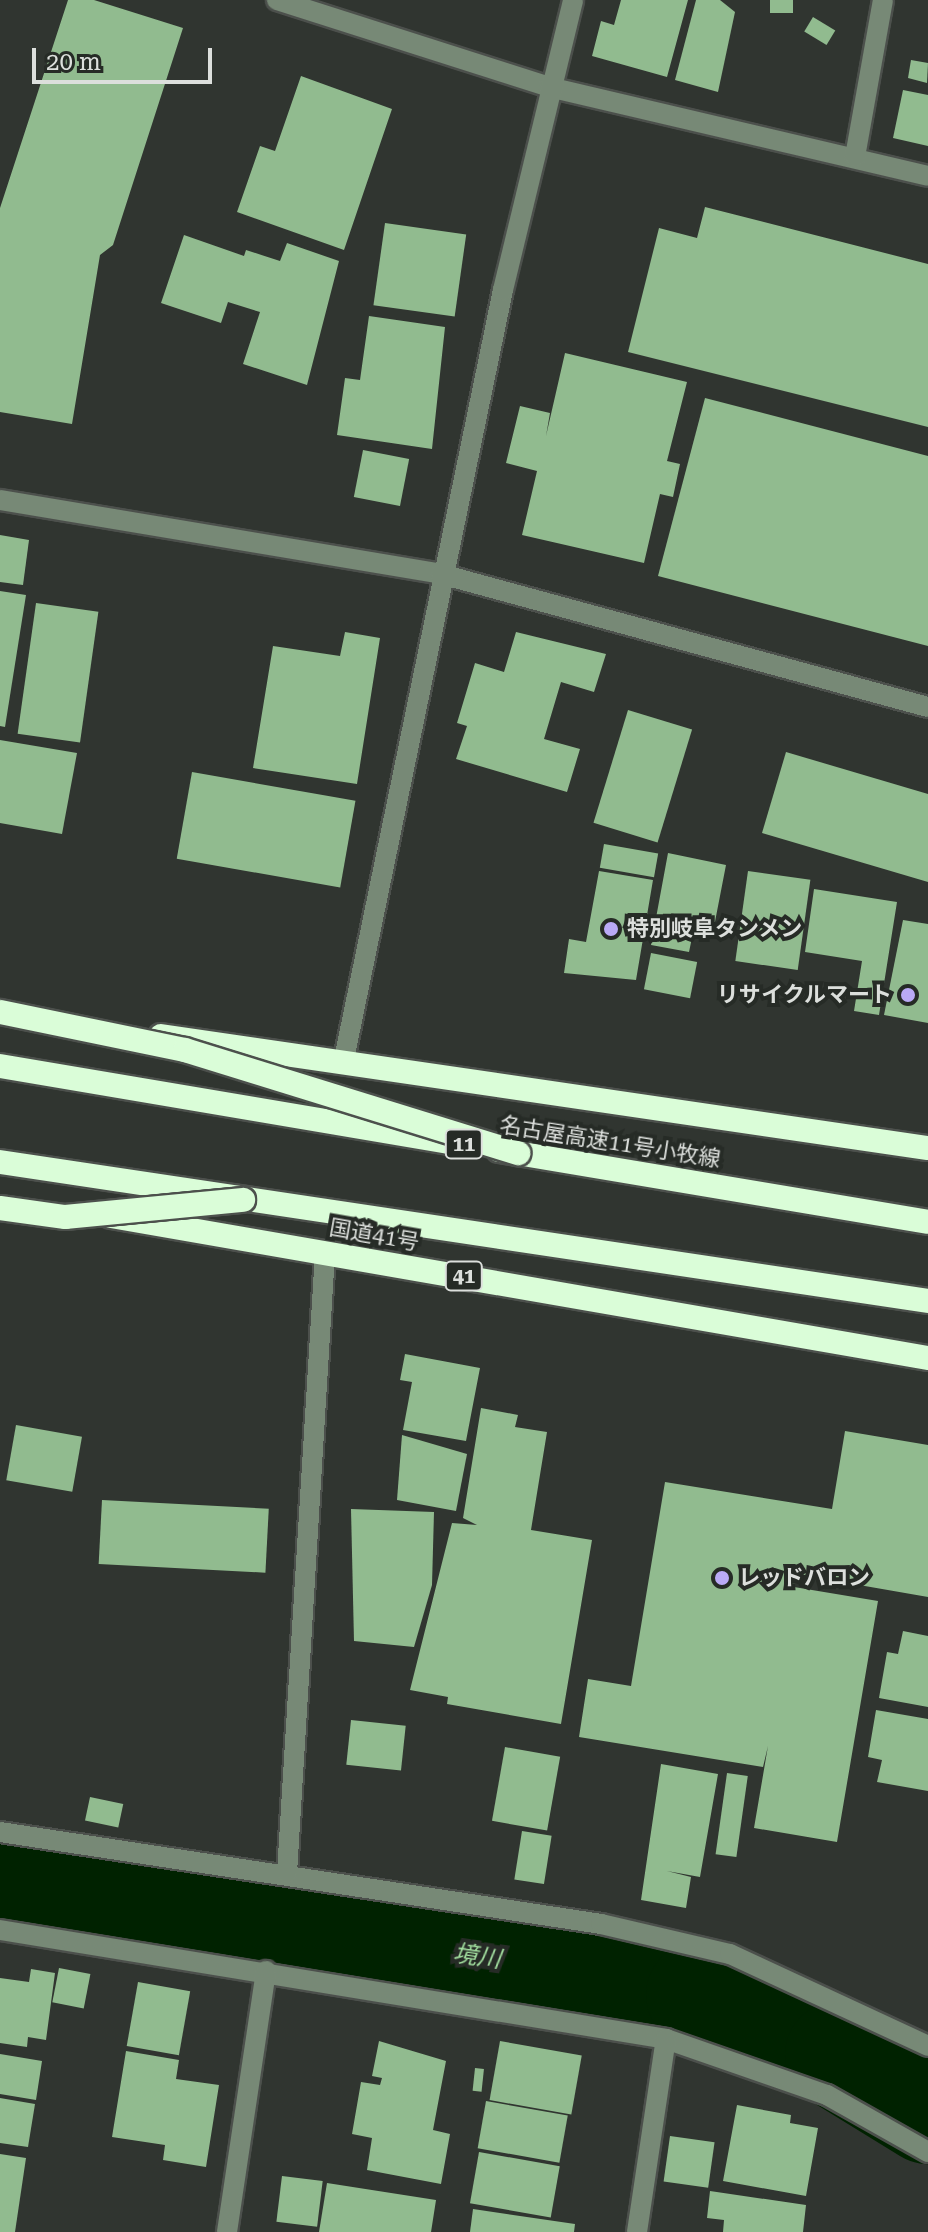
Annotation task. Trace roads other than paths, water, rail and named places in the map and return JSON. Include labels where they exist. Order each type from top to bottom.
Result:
[{"type":"highway","points":[[0,1014],[344,1059],[928,1148]]},
{"type":"highway","points":[[0,1014],[185,1050],[518,1153]]},
{"type":"highway","name":"名古屋高速11号小牧線","points":[[0,1066],[928,1222]]},
{"type":"highway","points":[[0,1162],[928,1301]]},
{"type":"highway","name":"国道41号","points":[[0,1197],[928,1358]]},
{"type":"highway","points":[[0,1208],[65,1217],[243,1200]]},
{"type":"street","points":[[277,0],[549,87],[928,176]]},
{"type":"street","points":[[344,1059],[441,574],[549,87],[573,0]]},
{"type":"street","points":[[855,157],[883,0]]},
{"type":"street","points":[[0,500],[441,574],[928,707]]},
{"type":"street","points":[[287,1873],[325,1253]]},
{"type":"street","points":[[0,1832],[287,1873],[601,1924],[730,1954],[928,2046]]},
{"type":"street","points":[[0,1930],[266,1971],[666,2039],[827,2095],[928,2152]]},
{"type":"street","points":[[227,2232],[266,1971]]},
{"type":"street","points":[[637,2232],[666,2039]]},
{"type":"waterway","name":"境川","points":[[0,1886],[700,1995],[839,2055],[928,2110]]},
{"type":"place","name":"特別岐阜タンメン","points":[[611,929]]},
{"type":"place","name":"リサイクルマート","points":[[908,995]]},
{"type":"place","name":"レッドバロン","points":[[722,1578]]}]
